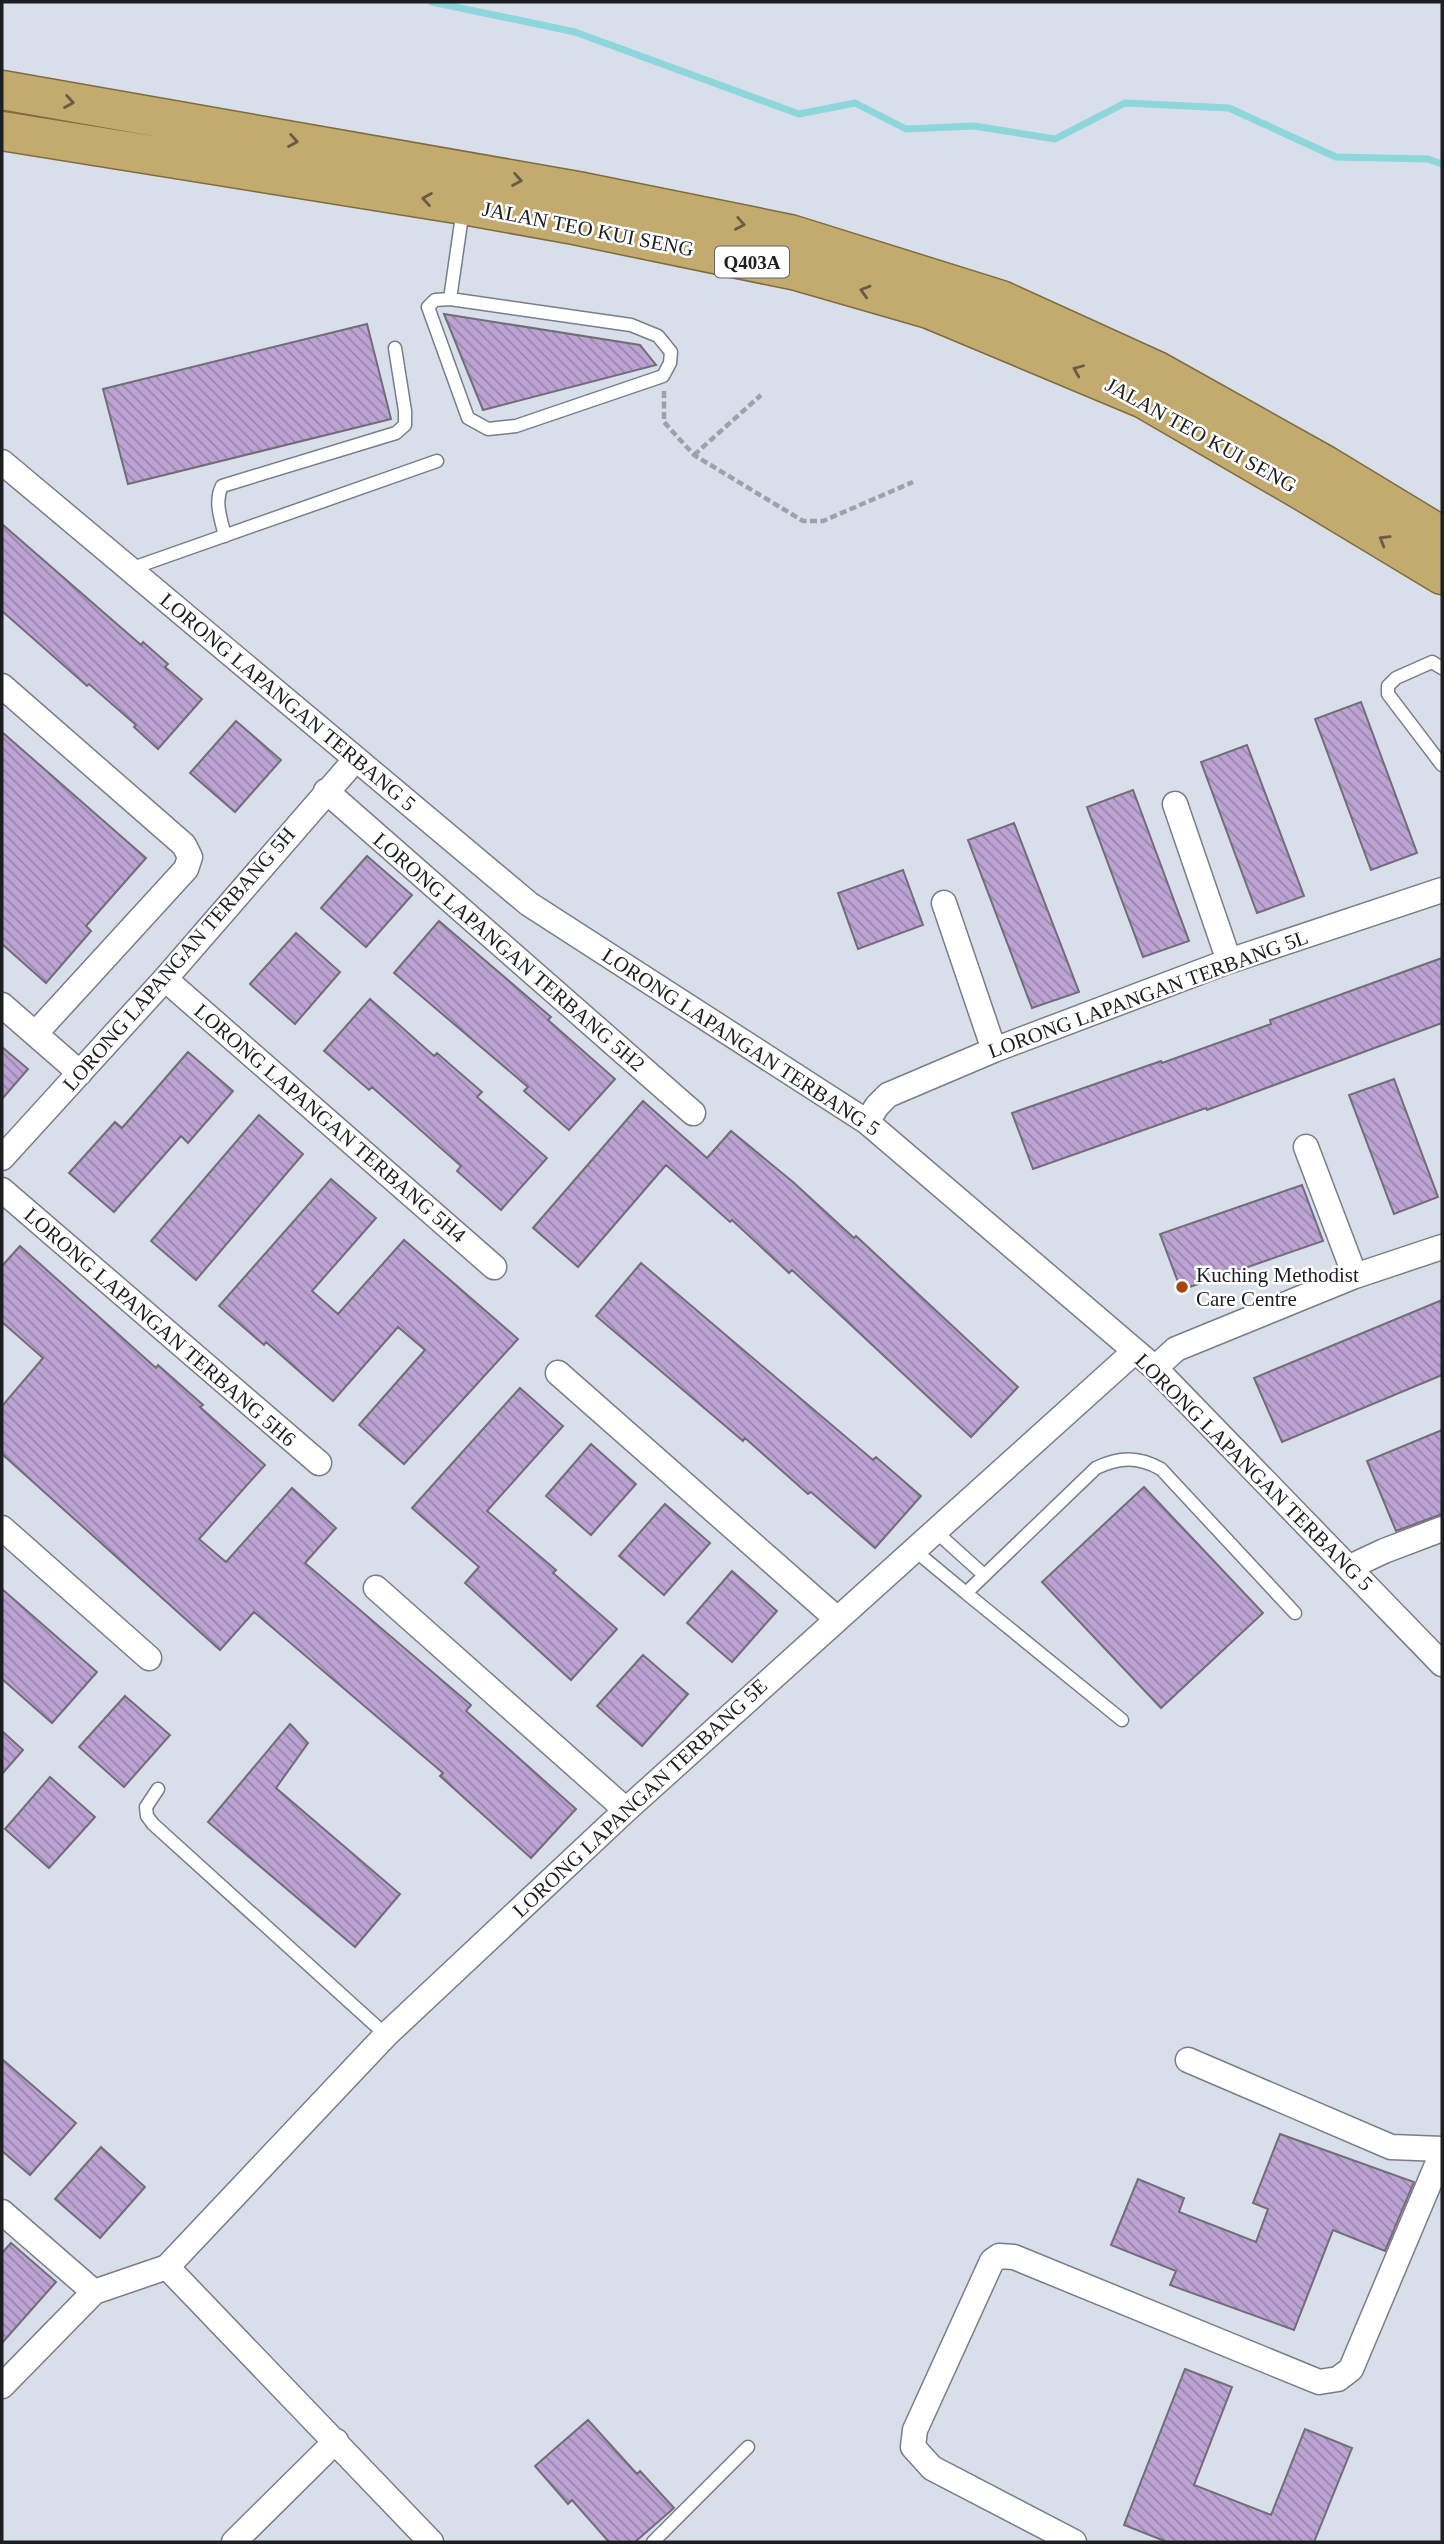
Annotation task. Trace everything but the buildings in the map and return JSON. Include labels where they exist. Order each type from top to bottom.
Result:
[{"type":"highway","name":"JALAN TEO KUI SENG","points":[[2,90],[583,192],[790,234],[1001,300],[1157,371],[1325,465],[1442,536]]},
{"type":"highway","name":"JALAN TEO KUI SENG","points":[[2,131],[463,205],[797,271],[929,309],[1144,399],[1442,575]]},
{"type":"street","name":"LORONG LAPANGAN TERBANG 5","points":[[2,462],[529,904],[867,1122],[1155,1368],[1442,1664]]},
{"type":"street","points":[[2,686],[184,845],[190,856],[186,869],[35,1034]]},
{"type":"street","name":"LORONG LAPANGAN TERBANG 5H","points":[[2,1158],[165,979],[356,759]]},
{"type":"street","name":"LORONG LAPANGAN TERBANG 5H2","points":[[326,791],[693,1113]]},
{"type":"street","points":[[1175,804],[1229,961]]},
{"type":"street","name":"LORONG LAPANGAN TERBANG 5L","points":[[867,1122],[888,1095],[994,1050],[1229,961],[1442,890]]},
{"type":"street","points":[[944,903],[994,1050]]},
{"type":"street","name":"LORONG LAPANGAN TERBANG 5H4","points":[[165,979],[494,1266]]},
{"type":"street","points":[[2,1005],[80,1073]]},
{"type":"street","points":[[1306,1147],[1355,1276]]},
{"type":"street","name":"LORONG LAPANGAN TERBANG 5H6","points":[[2,1190],[318,1463]]},
{"type":"street","points":[[1155,1368],[1176,1349],[1355,1276],[1442,1247]]},
{"type":"street","name":"LORONG LAPANGAN TERBANG 5E","points":[[167,2267],[386,2035],[836,1618],[1134,1352]]},
{"type":"street","points":[[558,1373],[836,1618]]},
{"type":"street","points":[[2,1528],[149,1658]]},
{"type":"street","points":[[1350,1567],[1442,1529]]},
{"type":"street","points":[[376,1588],[626,1810]]},
{"type":"street","points":[[1074,2542],[932,2468],[913,2446],[915,2430],[988,2267],[999,2256],[1006,2255],[1319,2382],[1338,2379],[1351,2369],[1442,2151],[1391,2147],[1188,2060]]},
{"type":"street","points":[[2,2212],[94,2292]]},
{"type":"street","points":[[2,2386],[94,2292],[167,2267],[431,2542]]},
{"type":"street","points":[[234,2542],[335,2441]]},
{"type":"lane","points":[[450,299],[463,205]]},
{"type":"lane","points":[[450,299],[631,325],[658,336],[671,352],[670,363],[663,376],[516,426],[488,429],[468,418],[428,307],[435,300],[450,299]]},
{"type":"lane","points":[[225,536],[218,506],[222,486],[396,433],[405,425],[395,348]]},
{"type":"lane","points":[[130,569],[438,461]]},
{"type":"lane","points":[[1442,668],[1432,662],[1395,678],[1388,686],[1391,700],[1442,765]]},
{"type":"lane","points":[[966,1593],[1096,1468],[1112,1461],[1137,1459],[1161,1469],[1295,1613]]},
{"type":"lane","points":[[934,1530],[984,1575]]},
{"type":"lane","points":[[912,1549],[1122,1720]]},
{"type":"lane","points":[[158,1789],[146,1807],[147,1816],[153,1824],[386,2035]]},
{"type":"lane","points":[[653,2542],[748,2448]]},
{"type":"path","points":[[663,376],[664,422],[694,455],[803,521],[823,521],[913,482]]},
{"type":"path","points":[[694,455],[761,395]]},
{"type":"waterway","points":[[432,2],[575,32],[799,114],[855,103],[906,129],[974,126],[1055,139],[1125,103],[1229,108],[1336,157],[1428,159],[1442,164]]},
{"type":"place","name":"Kuching Methodist Care Centre","points":[[1182,1287]]}]
